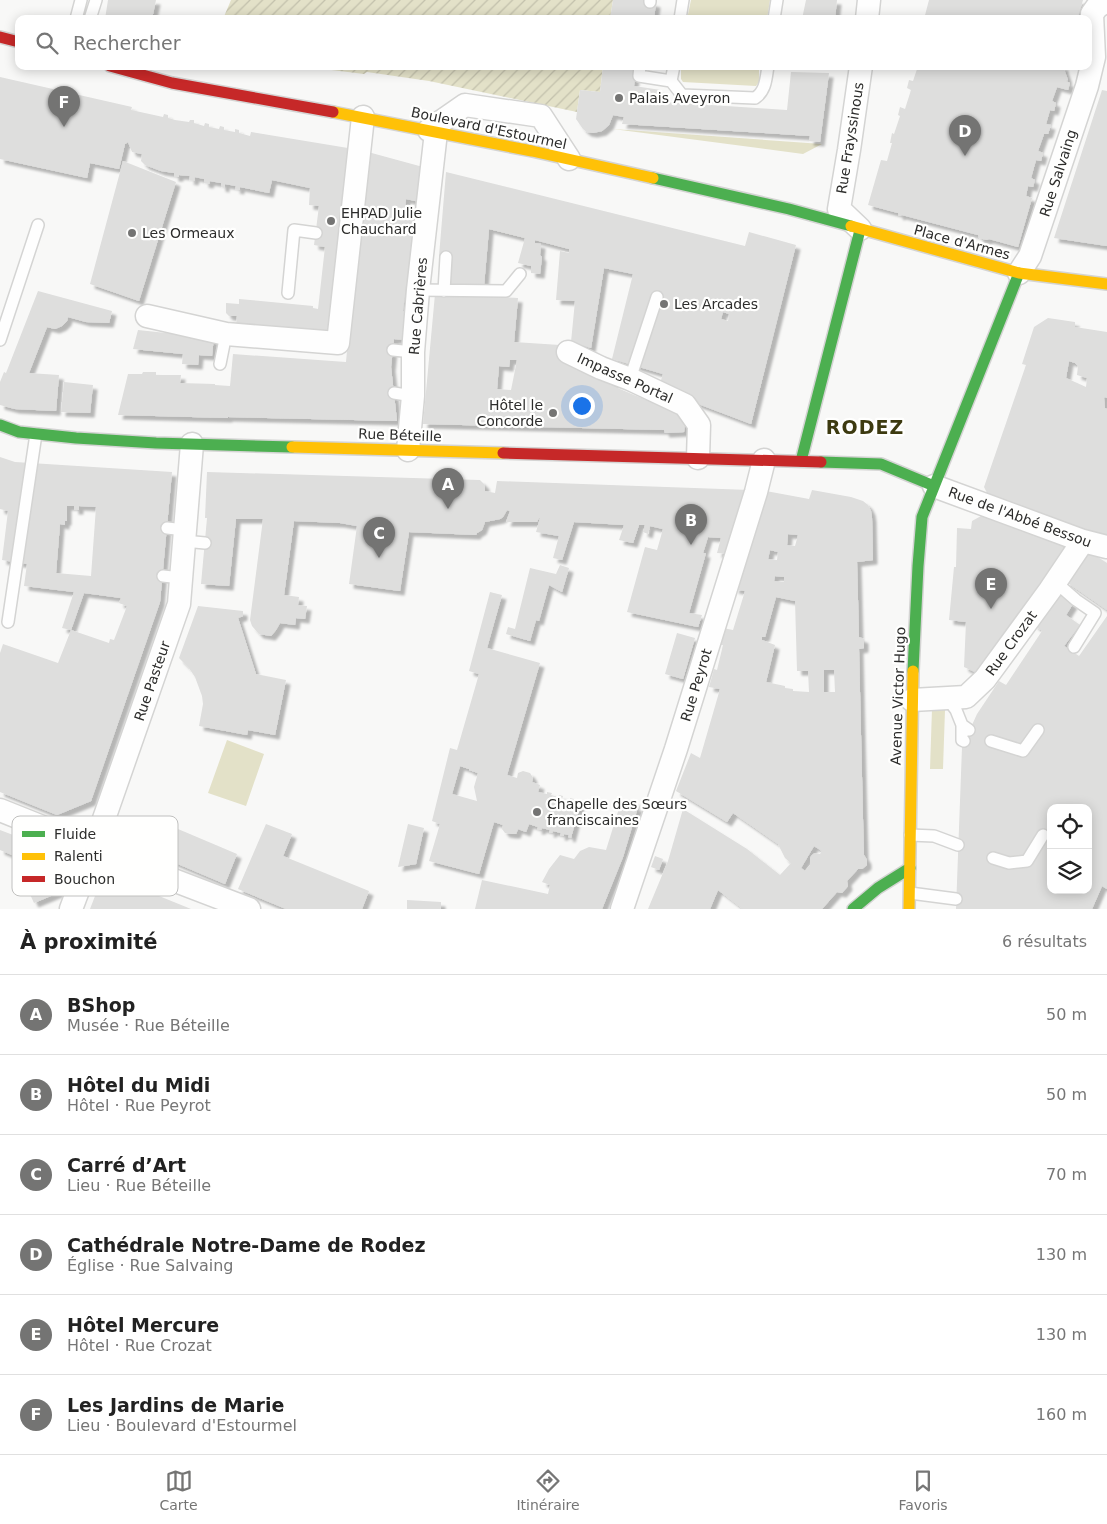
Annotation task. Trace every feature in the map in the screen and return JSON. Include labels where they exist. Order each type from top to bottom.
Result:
[{"type":"main road","points":[[0,37],[15,41]]},
{"type":"main road","name":"Boulevard d'Estourmel","points":[[125,70],[172,83],[363,117],[569,159],[788,209],[860,230]]},
{"type":"main road","points":[[860,230],[801,461],[881,464],[934,486]]},
{"type":"main road","name":"Place d'Armes","points":[[860,230],[1019,273],[934,486]]},
{"type":"main road","points":[[1019,273],[1107,284]]},
{"type":"main road","name":"Rue Béteille","points":[[0,426],[19,432],[76,438],[192,444],[801,461]]},
{"type":"main road","name":"Avenue Victor Hugo","points":[[909,909],[912,700],[918,558],[922,517],[934,486]]},
{"type":"main road","points":[[853,909],[878,888],[910,868]]},
{"type":"street","points":[[867,15],[869,0]]},
{"type":"street","name":"Rue Salvaing","points":[[1019,273],[1030,256],[1087,86],[1099,74],[1094,45],[1092,14],[1096,7],[1107,1]]},
{"type":"street","name":"Rue Frayssinous","points":[[860,70],[850,150],[839,209],[860,230]]},
{"type":"street","points":[[432,131],[464,105],[541,116],[569,159]]},
{"type":"street","points":[[147,316],[226,334],[343,345],[347,236],[363,117]]},
{"type":"street","name":"Rue Cabrières","points":[[408,450],[403,395],[403,351],[418,290],[432,131]]},
{"type":"street","name":"Impasse Portal","points":[[568,352],[685,406],[699,425],[698,458]]},
{"type":"street","name":"Rue Pasteur","points":[[105,816],[178,604],[172,577],[185,536],[192,444]]},
{"type":"street","name":"Rue Peyrot","points":[[622,909],[676,749],[756,492],[764,460]]},
{"type":"street","name":"Rue de l'Abbé Bessou","points":[[934,486],[1083,541],[1107,548]]},
{"type":"street","name":"Rue Crozat","points":[[912,700],[966,697],[985,679],[1083,541]]},
{"type":"street","points":[[0,810],[15,816]]},
{"type":"street","points":[[178,882],[249,909]]},
{"type":"street","name":"Rue Pasteur","points":[[71,909],[76,896]]},
{"type":"lane","points":[[77,15],[81,0]]},
{"type":"lane","points":[[91,15],[96,0]]},
{"type":"lane","points":[[681,15],[683,0]]},
{"type":"lane","points":[[775,15],[777,0]]},
{"type":"lane","points":[[640,70],[639,76],[671,81],[682,95],[755,98],[765,86],[767,70]]},
{"type":"lane","points":[[671,81],[673,70]]},
{"type":"lane","points":[[0,340],[38,225]]},
{"type":"lane","points":[[288,293],[294,230],[316,233]]},
{"type":"lane","points":[[444,291],[446,258]]},
{"type":"lane","points":[[418,290],[506,291],[520,274]]},
{"type":"lane","points":[[630,379],[658,297]]},
{"type":"lane","points":[[220,364],[226,334]]},
{"type":"lane","points":[[8,622],[36,434]]},
{"type":"lane","points":[[1055,583],[1095,613],[1074,647]]},
{"type":"lane","points":[[948,698],[965,728],[962,740],[964,742]]},
{"type":"lane","points":[[990,741],[1023,751],[1038,730]]},
{"type":"lane","points":[[910,835],[934,836],[958,845]]},
{"type":"lane","points":[[993,858],[1009,863],[1027,861],[1043,835]]},
{"type":"lane","points":[[910,893],[956,899]]},
{"type":"shaded area","points":[[231,0],[613,0],[611,15],[225,15]]},
{"type":"shaded area","points":[[691,0],[770,0],[768,15],[688,15]]},
{"type":"shaded area","points":[[332,70],[603,70],[600,92],[580,90],[577,112],[429,81],[367,72],[364,74]]},
{"type":"shaded area","points":[[681,70],[759,70],[759,82],[756,86],[683,82]]},
{"type":"shaded area","points":[[613,129],[822,144],[803,154]]},
{"type":"shaded area","points":[[932,709],[945,710],[943,769],[930,769]]},
{"type":"shaded area","points":[[227,740],[264,754],[246,806],[208,793]]},
{"type":"building","points":[[108,0],[156,0],[153,15],[106,15]]},
{"type":"building","points":[[613,0],[646,0],[656,3],[654,15],[611,15]]},
{"type":"building","points":[[806,0],[837,0],[835,15],[803,15]]},
{"type":"building","points":[[929,0],[1083,0],[1079,15],[925,15]]},
{"type":"building","points":[[603,70],[636,70],[634,86],[661,90],[659,104],[664,104],[665,102],[787,110],[791,72],[829,73],[820,142],[809,141],[810,136],[622,124],[624,117],[613,115],[609,125],[602,131],[587,132],[576,119],[580,90],[600,92]]},
{"type":"building","points":[[917,70],[1064,70],[1068,80],[1066,81],[1070,83],[1068,90],[1057,87],[1052,101],[1056,103],[1054,111],[1050,110],[1046,124],[1051,125],[1048,134],[1044,134],[1038,151],[1043,153],[1041,161],[1036,160],[1031,178],[1035,180],[1033,187],[1028,186],[1026,196],[1032,198],[1018,247],[979,238],[978,235],[902,215],[899,216],[898,213],[868,205],[881,160],[887,161],[892,143],[890,143],[892,133],[894,134],[900,116],[898,115],[900,107],[905,109],[911,90],[907,88],[909,80],[913,81]]},
{"type":"building","name":"EHPAD Julie Chauchard","points":[[0,77],[132,107],[131,110],[163,117],[164,114],[168,115],[168,118],[175,120],[189,122],[194,120],[194,123],[204,126],[205,123],[209,124],[209,127],[219,129],[220,126],[224,127],[224,130],[235,132],[235,129],[239,130],[239,133],[250,136],[251,132],[354,149],[333,334],[236,325],[237,316],[229,316],[226,313],[226,303],[239,304],[239,299],[313,306],[313,308],[318,309],[325,247],[314,245],[319,206],[309,205],[310,188],[272,180],[269,193],[240,187],[240,190],[235,189],[236,186],[225,184],[225,188],[221,187],[221,183],[210,181],[209,184],[204,183],[204,179],[195,177],[194,181],[189,180],[190,176],[179,175],[179,177],[174,177],[174,173],[161,171],[145,165],[141,161],[142,154],[132,152],[128,142],[125,144],[119,169],[90,163],[87,178],[0,159]]},
{"type":"building","points":[[1102,90],[1107,91],[1107,246],[1054,238]]},
{"type":"building","points":[[368,152],[423,167],[420,202],[406,199],[405,209],[412,209],[410,219],[418,220],[412,287],[406,287],[403,311],[409,312],[406,340],[394,339],[391,367],[397,421],[118,415],[128,374],[156,372],[156,375],[181,375],[180,383],[230,386],[233,354],[346,362],[351,306],[352,302],[354,303],[355,296],[353,295]]},
{"type":"building","name":"Les Ormeaux","points":[[123,161],[176,182],[139,301],[90,284]]},
{"type":"building","points":[[446,172],[745,246],[749,232],[796,245],[751,424],[693,402],[660,383],[663,374],[612,359],[633,274],[604,268],[591,348],[571,342],[575,301],[556,300],[560,251],[569,253],[569,249],[535,240],[535,243],[541,244],[540,274],[531,273],[531,266],[518,263],[525,238],[489,229],[484,286],[450,285],[452,259],[439,256]],"holes":[[[723,312],[729,314],[728,321],[721,319]]]},
{"type":"building","points":[[38,291],[112,311],[109,323],[86,322],[68,317],[62,326],[55,329],[47,327],[29,373],[59,375],[56,411],[15,409],[0,405],[0,382],[4,372],[6,373]]},
{"type":"building","points":[[435,294],[518,298],[514,342],[560,345],[561,361],[615,381],[613,386],[634,395],[649,401],[651,398],[686,414],[684,432],[665,433],[664,430],[423,424]],"holes":[[[510,360],[517,360],[511,390],[497,389],[499,366],[509,367]]]},
{"type":"building","points":[[1048,318],[1075,322],[1075,327],[1107,332],[1107,398],[1104,398],[1105,408],[1107,409],[1106,537],[989,497],[984,487],[1026,365],[1022,364],[1034,327]],"holes":[[[1069,361],[1078,366],[1077,375],[1087,378],[1086,387],[1066,378]]]},
{"type":"building","points":[[138,330],[214,336],[212,356],[199,355],[198,365],[182,364],[183,354],[133,349]]},
{"type":"building","points":[[64,382],[93,385],[90,413],[61,412]]},
{"type":"building","points":[[0,457],[15,462],[172,472],[160,602],[91,801],[57,815],[0,792],[0,653],[3,644],[58,663],[71,630],[62,628],[74,592],[24,586],[27,564],[2,560],[8,511],[0,509]],"holes":[[[67,506],[74,506],[74,510],[79,510],[79,506],[96,507],[91,576],[56,573],[60,524],[65,525],[65,521],[67,521]],[[84,593],[121,598],[119,603],[127,606],[114,640],[110,639],[109,643],[71,630]]]},
{"type":"building","points":[[207,472],[480,480],[485,485],[485,491],[495,493],[497,481],[750,490],[730,554],[717,553],[721,538],[708,537],[703,553],[706,553],[689,613],[702,615],[698,627],[627,612],[645,547],[657,550],[663,529],[650,526],[648,534],[643,532],[645,525],[639,525],[633,543],[619,540],[624,525],[574,522],[562,560],[553,558],[559,536],[536,532],[540,518],[537,522],[506,522],[510,511],[507,510],[500,519],[485,522],[482,530],[476,535],[409,532],[400,591],[349,584],[357,526],[340,523],[294,521],[284,595],[299,597],[298,605],[307,606],[305,619],[296,618],[295,625],[280,623],[271,636],[259,634],[252,626],[250,620],[263,519],[236,519],[229,586],[201,584],[207,518],[205,518]]},
{"type":"building","points":[[812,490],[851,497],[863,501],[871,511],[873,560],[857,562],[859,637],[864,639],[864,648],[859,649],[864,855],[867,865],[862,869],[858,869],[847,881],[848,886],[842,893],[837,892],[822,909],[743,909],[718,890],[710,909],[648,909],[668,861],[683,809],[747,849],[780,875],[791,863],[785,858],[778,844],[733,813],[727,822],[676,791],[691,753],[700,758],[720,689],[709,687],[714,669],[717,670],[723,645],[719,645],[723,628],[733,630],[745,591],[734,589],[766,491],[809,499]],"holes":[[[788,534],[798,535],[795,546],[787,545]],[[770,550],[778,552],[777,560],[768,559]],[[775,576],[784,577],[784,582],[774,581]],[[776,597],[795,601],[797,671],[808,671],[809,692],[793,691],[793,689],[785,688],[785,686],[766,682],[775,645],[762,640],[762,637],[765,637]],[[824,670],[834,670],[835,692],[824,692]],[[814,846],[822,851],[820,854],[815,853],[812,855],[810,865],[805,871],[801,868]]]},
{"type":"building","points":[[981,516],[1034,535],[1061,542],[1064,550],[977,673],[964,667],[966,622],[949,620],[954,567],[956,567],[957,528],[971,529],[972,521]]},
{"type":"building","points":[[1093,554],[1107,563],[1107,610],[1065,581],[1082,556]]},
{"type":"building","points":[[560,565],[569,568],[562,592],[549,585],[539,621],[536,620],[530,641],[506,634],[508,627],[515,629],[530,568],[556,574]]},
{"type":"building","points":[[490,592],[502,595],[487,648],[540,663],[507,775],[517,778],[518,773],[523,771],[530,773],[533,778],[532,782],[540,785],[538,792],[552,793],[551,795],[558,797],[559,795],[563,796],[562,799],[570,801],[570,798],[574,799],[573,802],[577,803],[578,800],[581,801],[571,838],[568,837],[569,835],[564,834],[564,836],[560,836],[561,833],[553,831],[549,833],[550,830],[542,828],[537,830],[538,827],[529,824],[526,832],[518,829],[516,834],[505,833],[502,829],[503,825],[494,822],[479,874],[429,861],[440,824],[432,821],[450,748],[457,750],[479,674],[469,671]],"holes":[[[460,766],[478,773],[474,787],[477,801],[452,794]]]},
{"type":"building","points":[[1056,592],[1073,604],[1066,615],[1080,625],[1064,646],[1079,656],[1107,616],[1107,889],[1102,886],[1092,909],[956,909],[962,747],[977,714],[999,681],[1006,685],[1042,631],[1033,624]]},
{"type":"building","points":[[198,606],[243,611],[243,616],[238,618],[256,674],[286,680],[275,735],[248,730],[247,735],[199,726],[203,704],[202,696],[195,677],[179,658]]},
{"type":"building","points":[[677,633],[695,638],[683,679],[665,674]]},
{"type":"building","points":[[627,799],[636,802],[634,806],[638,807],[623,857],[602,909],[475,909],[482,880],[548,894],[550,885],[542,882],[560,855],[574,859],[580,851],[589,847],[606,850],[621,802],[626,804]]},
{"type":"building","points":[[266,824],[292,834],[283,856],[369,891],[362,909],[286,909],[238,889]]},
{"type":"building","points":[[408,824],[424,828],[416,864],[398,867]]},
{"type":"building","points":[[178,829],[237,854],[225,884],[178,864]]},
{"type":"building","points":[[0,830],[12,835],[12,855],[0,850]]},
{"type":"building","points":[[655,856],[663,859],[659,870],[651,867]]},
{"type":"building","points":[[31,896],[51,896],[34,903]]},
{"type":"building","points":[[95,896],[158,896],[191,909],[90,909]]},
{"type":"building","points":[[407,900],[441,902],[441,909],[407,909]]},
{"type":"traffic: fast","points":[[653,178],[789,209],[851,226]]},
{"type":"traffic: fast","points":[[801,461],[860,230]]},
{"type":"traffic: fast","points":[[913,671],[922,517],[1019,273]]},
{"type":"traffic: fast","points":[[0,425],[19,432],[76,438],[156,443],[292,447]]},
{"type":"traffic: fast","points":[[821,462],[881,464],[934,486]]},
{"type":"traffic: fast","points":[[853,909],[878,888],[910,868]]},
{"type":"traffic: slow","points":[[333,112],[532,151],[653,178]]},
{"type":"traffic: slow","points":[[851,226],[1019,273],[1107,284]]},
{"type":"traffic: slow","points":[[292,447],[503,453]]},
{"type":"traffic: slow","points":[[909,909],[913,671]]},
{"type":"traffic: jam","points":[[0,37],[15,41]]},
{"type":"traffic: jam","points":[[125,70],[172,83],[333,112]]},
{"type":"traffic: jam","points":[[503,453],[821,462]]},
{"type":"place","name":"Palais Aveyron","points":[[619,98]]},
{"type":"place","name":"Les Jardins de Marie","points":[[64,127]]},
{"type":"place","name":"Cathédrale Notre-Dame de Rodez","points":[[965,156]]},
{"type":"place","name":"EHPAD Julie Chauchard","points":[[331,221]]},
{"type":"place","name":"Les Ormeaux","points":[[132,233]]},
{"type":"place","name":"Les Arcades","points":[[664,304]]},
{"type":"place","name":"Hôtel le Concorde","points":[[553,413]]},
{"type":"place","name":"BShop","points":[[448,509]]},
{"type":"place","name":"Hôtel du Midi","points":[[691,545]]},
{"type":"place","name":"Carré d’Art","points":[[379,558]]},
{"type":"place","name":"Hôtel Mercure","points":[[991,609]]},
{"type":"place","name":"Chapelle des Sœurs franciscaines","points":[[537,812]]},
{"type":"district","name":"RODEZ","points":[[865,427]]}]
